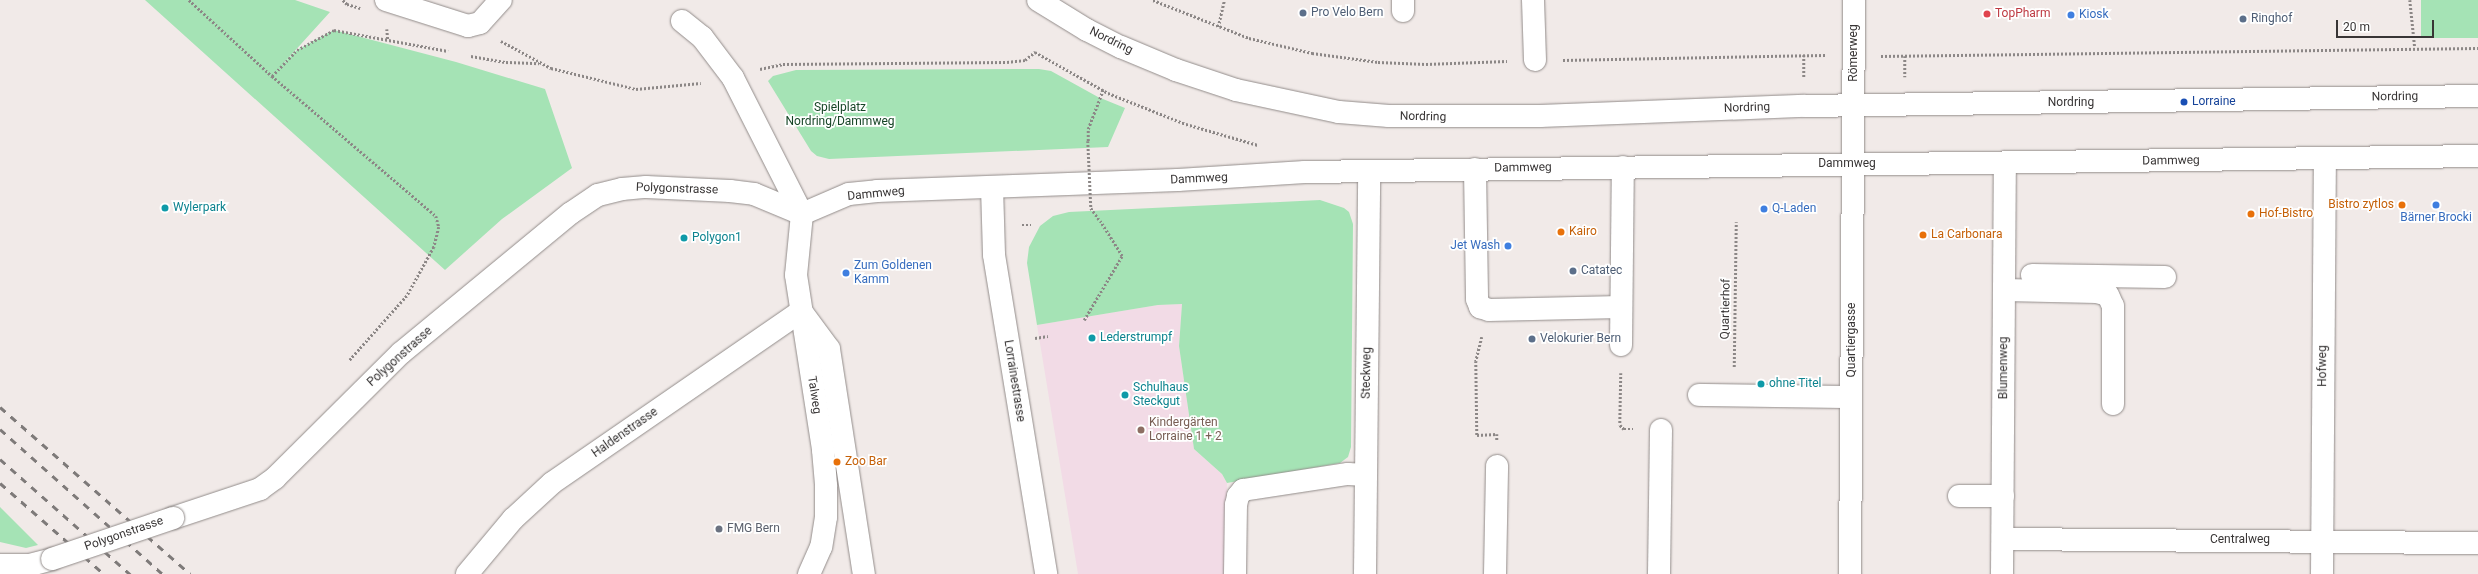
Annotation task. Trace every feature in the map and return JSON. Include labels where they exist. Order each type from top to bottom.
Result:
[{"type":"street","points":[[386,0],[455,22],[471,25],[480,23],[501,0]]},
{"type":"street","name":"Nordring","points":[[1038,0],[1086,30],[1176,70],[1236,90],[1340,112],[1389,116],[1443,118],[1853,105],[2478,96]]},
{"type":"street","points":[[1533,0],[1536,60]]},
{"type":"street","name":"Römerweg","points":[[1853,105],[1854,0]]},
{"type":"street","points":[[682,21],[702,37],[733,78],[802,214]]},
{"type":"street","name":"Quartiergasse","points":[[1850,574],[1853,105]]},
{"type":"street","name":"Dammweg","points":[[802,214],[849,194],[1178,180],[1305,172],[2478,156]]},
{"type":"street","name":"Hofweg","points":[[2322,574],[2325,158]]},
{"type":"street","name":"Blumenweg","points":[[2002,574],[2005,163]]},
{"type":"street","points":[[1621,345],[1623,167]]},
{"type":"street","points":[[1475,169],[1477,299],[1480,307],[1489,310],[1622,307]]},
{"type":"street","name":"Steckweg","points":[[1365,574],[1369,172]]},
{"type":"street","name":"Polygonstrasse","points":[[0,565],[30,565],[52,559],[260,489],[275,478],[401,353],[571,213],[598,195],[622,189],[646,187],[730,191],[754,194],[802,214]]},
{"type":"street","name":"Lorrainestrasse","points":[[992,187],[994,255],[1046,574]]},
{"type":"street","name":"Talweg","points":[[802,214],[796,276],[800,311],[823,450],[826,486],[826,517],[821,547],[809,574]]},
{"type":"street","points":[[2004,282],[2165,277]]},
{"type":"street","points":[[2004,282],[2097,292],[2108,295],[2113,306],[2113,404]]},
{"type":"street","points":[[800,311],[829,349],[864,574]]},
{"type":"street","name":"Haldenstrasse","points":[[467,574],[514,519],[552,483],[800,311]]},
{"type":"street","points":[[1699,395],[1851,397]]},
{"type":"street","points":[[1659,574],[1661,430]]},
{"type":"street","points":[[1495,574],[1497,466]]},
{"type":"street","points":[[1235,574],[1236,505],[1238,496],[1244,490],[1348,474],[1366,475]]},
{"type":"street","points":[[1959,496],[2003,496]]},
{"type":"street","points":[[2478,530],[2478,543]]},
{"type":"street","name":"Centralweg","points":[[2003,539],[2478,543]]},
{"type":"path","points":[[189,0],[272,76],[436,216],[439,227],[434,247],[407,296],[348,362]]},
{"type":"path","points":[[343,0],[347,4]]},
{"type":"path","points":[[1153,0],[1249,38],[1293,49],[1378,62],[1426,64],[1536,60],[1854,55],[2478,48]]},
{"type":"path","points":[[1218,27],[1224,0]]},
{"type":"path","points":[[2410,0],[2415,48]]},
{"type":"path","points":[[471,25],[540,62],[567,73],[636,89],[733,78],[783,64],[1007,62],[1025,60],[1035,52],[1103,90],[1186,124],[1265,148]]},
{"type":"path","points":[[272,76],[297,50],[334,30],[454,53]]},
{"type":"path","points":[[469,55],[506,62],[540,62]]},
{"type":"path","points":[[1084,320],[1122,256],[1091,208],[1088,129],[1103,90]]},
{"type":"path","name":"Quartierhof","points":[[1734,396],[1736,222]]},
{"type":"path","points":[[1489,310],[1476,361],[1477,435],[1497,434],[1497,466]]},
{"type":"path","points":[[1034,338],[1048,336]]},
{"type":"path","points":[[1621,345],[1620,425],[1624,429],[1661,430]]},
{"type":"shaded area","points":[[1182,304],[1179,346],[1194,449],[1222,474],[1227,483],[1226,574],[1078,574],[1037,325],[1158,305]]},
{"type":"green space","points":[[145,0],[295,0],[330,12],[282,65],[297,50],[334,30],[456,62],[545,89],[572,168],[502,219],[445,270]]},
{"type":"green space","points":[[2421,0],[2478,0],[2478,38],[2421,38]]},
{"type":"green space","name":"Spielplatz Nordring/Dammweg","points":[[1039,69],[1051,71],[1098,97],[1125,108],[1108,147],[829,159],[817,156],[811,151],[768,81],[773,76],[796,70]]},
{"type":"green space","points":[[1320,200],[1344,208],[1349,212],[1353,224],[1351,447],[1348,457],[1340,463],[1227,483],[1222,474],[1194,449],[1179,346],[1182,304],[1158,305],[1037,325],[1027,263],[1029,247],[1040,226],[1053,216],[1069,212]]},
{"type":"green space","points":[[0,507],[38,545],[26,548],[0,542]]},
{"type":"railway","points":[[0,407],[190,574]]},
{"type":"railway","points":[[0,429],[163,574]]},
{"type":"railway","points":[[0,459],[130,574]]},
{"type":"railway","points":[[0,483],[104,574]]},
{"type":"place","name":"Pro Velo Bern","points":[[1303,13]]},
{"type":"place","name":"TopPharm","points":[[1987,14]]},
{"type":"place","name":"Kiosk","points":[[2071,15]]},
{"type":"place","name":"Ringhof","points":[[2243,19]]},
{"type":"place","name":"Lorraine","points":[[2184,102]]},
{"type":"place","name":"Bistro zytlos","points":[[2402,205]]},
{"type":"place","name":"Bärner Brocki","points":[[2436,205]]},
{"type":"place","name":"Wylerpark","points":[[165,208]]},
{"type":"place","name":"Q-Laden","points":[[1764,209]]},
{"type":"place","name":"Hof-Bistro","points":[[2251,214]]},
{"type":"place","name":"Kairo","points":[[1561,232]]},
{"type":"place","name":"La Carbonara","points":[[1923,235]]},
{"type":"place","name":"Polygon1","points":[[684,238]]},
{"type":"place","name":"Jet Wash","points":[[1508,246]]},
{"type":"place","name":"Catatec","points":[[1573,271]]},
{"type":"place","name":"Zum Goldenen Kamm","points":[[846,273]]},
{"type":"place","name":"Lederstrumpf","points":[[1092,338]]},
{"type":"place","name":"Velokurier Bern","points":[[1532,339]]},
{"type":"place","name":"ohne Titel","points":[[1761,384]]},
{"type":"place","name":"Schulhaus Steckgut","points":[[1125,395]]},
{"type":"place","name":"Kindergärten Lorraine 1 + 2","points":[[1141,430]]},
{"type":"place","name":"Zoo Bar","points":[[837,462]]},
{"type":"place","name":"FMG Bern","points":[[719,529]]}]
